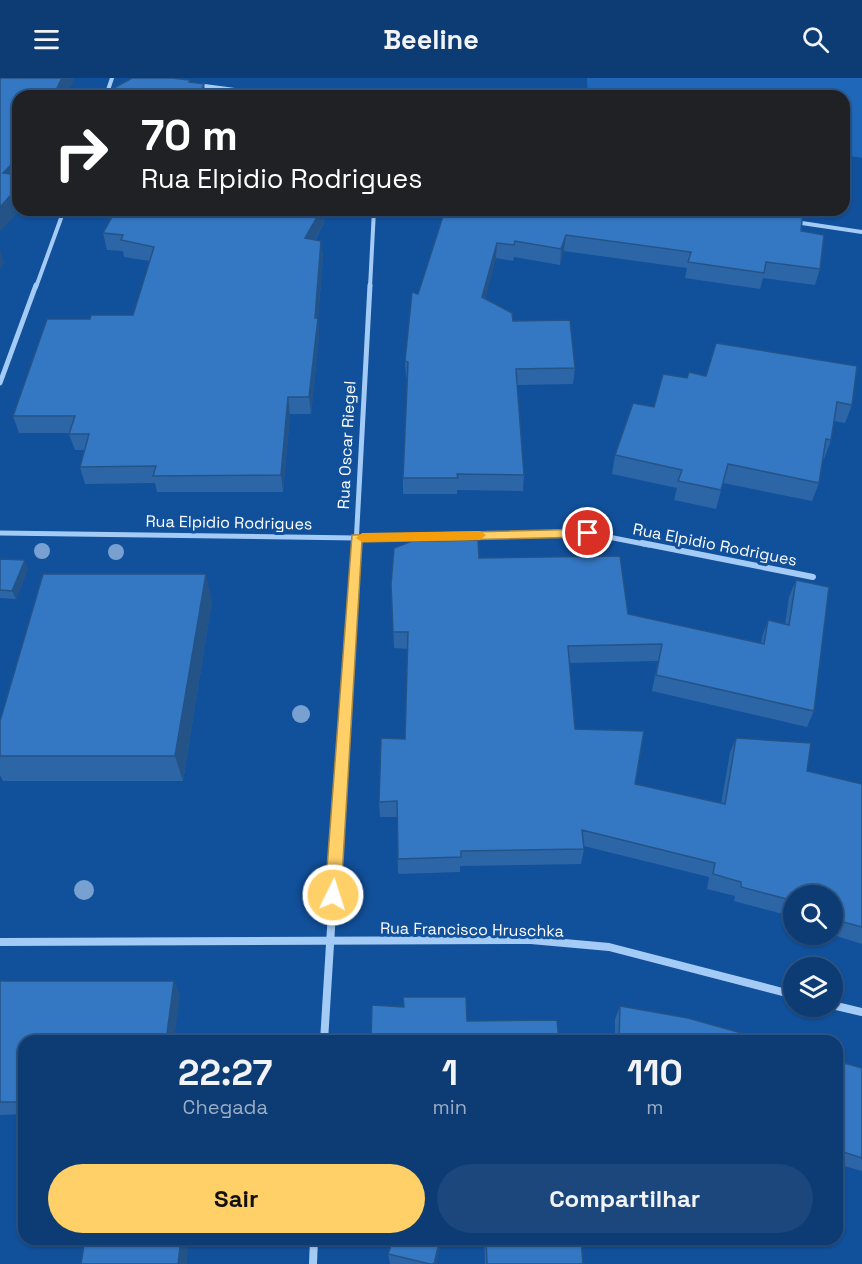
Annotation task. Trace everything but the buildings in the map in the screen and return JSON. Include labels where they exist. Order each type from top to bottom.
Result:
[{"type":"street","points":[[193,84],[237,90]]},
{"type":"street","points":[[0,383],[62,216]]},
{"type":"street","name":"Rua Oscar Riegel","points":[[324,1035],[374,216]]},
{"type":"street","points":[[783,220],[862,232]]},
{"type":"street","name":"Rua Elpidio Rodrigues","points":[[0,533],[356,538],[588,533],[813,577]]},
{"type":"street","name":"Rua Francisco Hruschka","points":[[0,942],[531,940],[609,947],[783,992]]},
{"type":"street","points":[[843,1008],[862,1012]]},
{"type":"street","points":[[313,1264],[314,1245]]},
{"type":"shaded area","points":[[587,78],[862,78],[862,158],[850,156],[850,90],[588,90]]},
{"type":"slow traffic","points":[[362,538],[480,535]]},
{"type":"route","points":[[333,895],[356,538],[588,533]]}]
